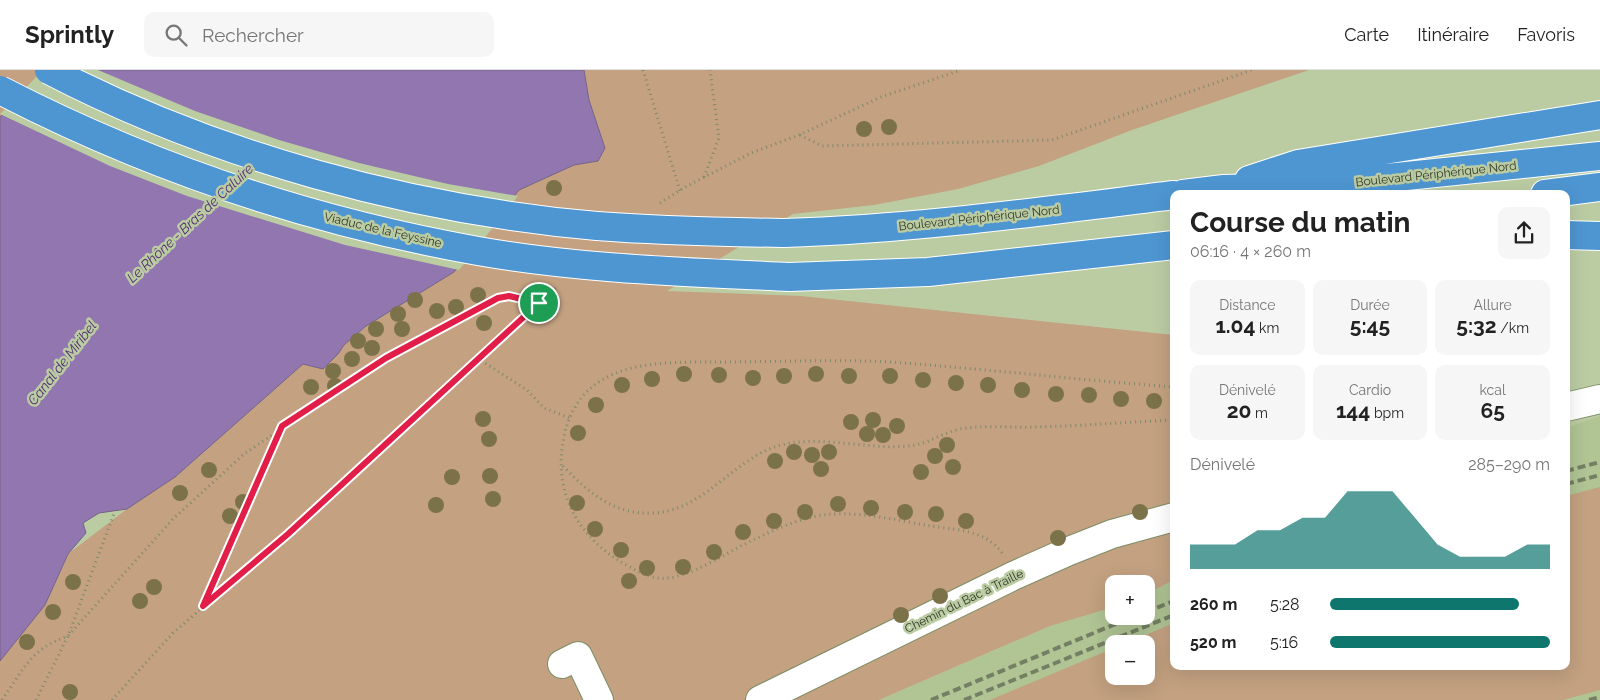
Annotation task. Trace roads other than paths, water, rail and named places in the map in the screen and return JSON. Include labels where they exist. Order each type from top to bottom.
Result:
[{"type":"highway","name":"Boulevard Périphérique Nord","points":[[49,70],[174,126],[265,160],[360,186],[479,210],[596,226],[699,232],[784,233],[848,231],[1170,195]]},
{"type":"highway","name":"Viaduc de la Feyssine","points":[[0,90],[60,121],[159,163],[253,197],[352,224],[478,251],[594,266],[789,277],[928,272],[1170,245]]},
{"type":"highway","points":[[1224,189],[1298,164],[1600,115]]},
{"type":"highway","name":"Boulevard Périphérique Nord","points":[[1216,190],[1300,187],[1600,156]]},
{"type":"highway","points":[[1570,191],[1600,188]]},
{"type":"highway","points":[[1570,235],[1600,236]]},
{"type":"street","points":[[1570,406],[1600,399]]},
{"type":"street","name":"Chemin du Bac à Traille","points":[[760,700],[1012,576],[1112,534],[1170,518]]},
{"type":"street","points":[[562,664],[578,656],[599,700]]},
{"type":"water","points":[[47,70],[584,70],[589,100],[605,148],[598,161],[574,165],[519,190],[454,272],[366,326],[344,345],[323,369],[303,364],[175,477],[127,509],[99,513],[83,523],[86,533],[68,554],[45,605],[0,661],[0,117]]},
{"type":"railway","points":[[1570,470],[1600,462]]},
{"type":"railway","points":[[1570,483],[1600,475]]},
{"type":"railway","points":[[1155,608],[1170,603]]},
{"type":"railway","points":[[964,700],[1170,617]]},
{"type":"railway","points":[[931,700],[1113,625]]},
{"type":"railway","points":[[1589,700],[1600,697]]},
{"type":"water label","name":"Le Rhône - Bras de Caluire","points":[[190,223]]},
{"type":"water label","name":"Canal de Miribel","points":[[62,363]]}]
